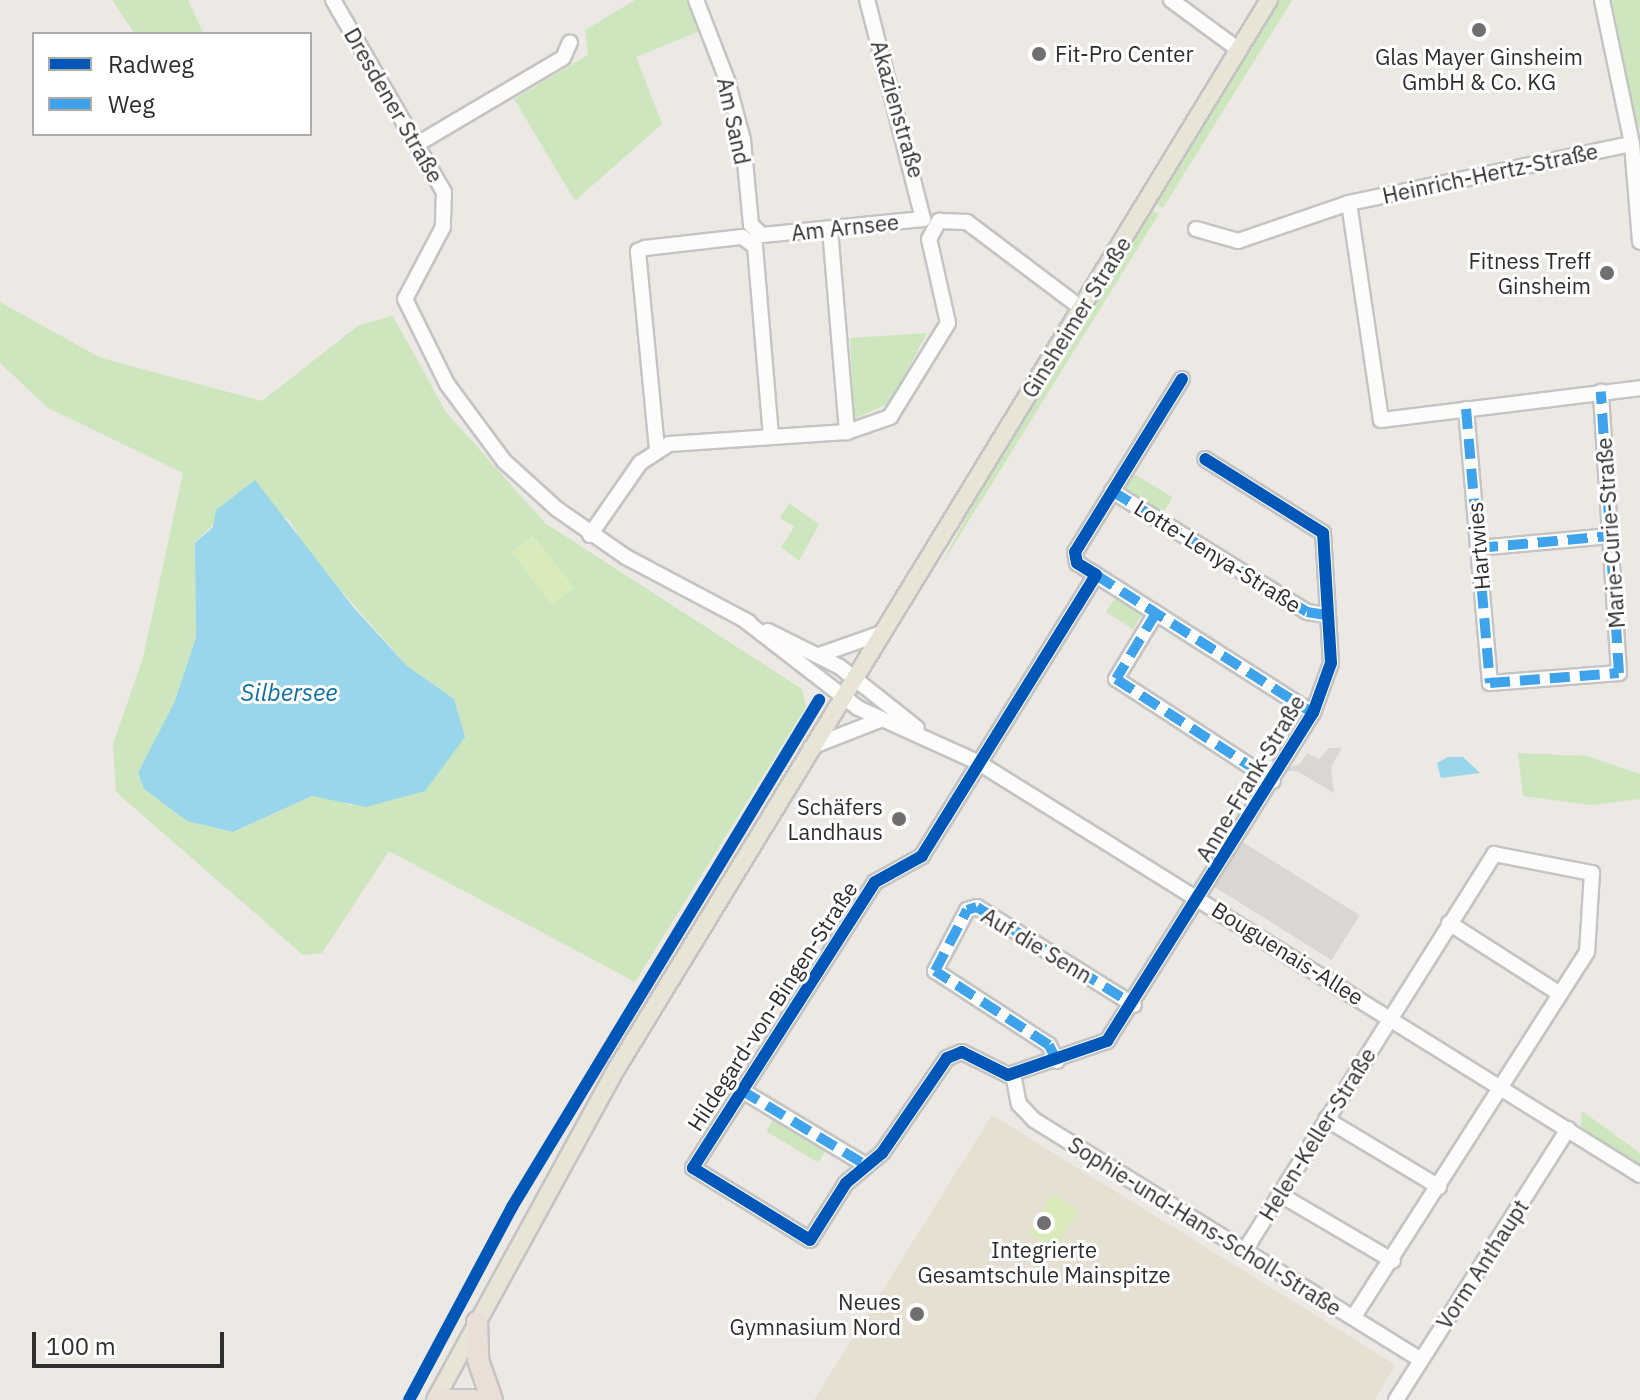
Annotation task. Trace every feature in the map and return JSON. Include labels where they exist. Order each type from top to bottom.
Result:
[{"type":"highway","points":[[477,1322],[478,1360],[492,1400]]},
{"type":"highway","points":[[437,1399],[474,1400]]},
{"type":"main road","name":"Ginsheimer Straße","points":[[477,1322],[617,1068],[1269,0]]},
{"type":"main road","points":[[437,1399],[477,1322]]},
{"type":"street","name":"Dresdener Straße","points":[[333,0],[419,143],[444,192],[446,214],[407,291],[411,322],[504,461],[590,535],[743,619],[819,655],[854,678]]},
{"type":"street","name":"Am Sand","points":[[696,0],[739,125],[751,225],[767,235]]},
{"type":"street","name":"Akazienstraße","points":[[657,449],[771,435],[847,432],[890,417],[944,338],[948,323],[928,222],[867,0]]},
{"type":"street","points":[[1171,0],[1239,50]]},
{"type":"street","points":[[1602,0],[1632,144],[1640,242]]},
{"type":"street","points":[[419,143],[563,58],[570,42]]},
{"type":"street","name":"Heinrich-Hertz-Straße","points":[[1196,229],[1238,241],[1349,203],[1632,144]]},
{"type":"street","points":[[1349,203],[1381,420],[1640,388]]},
{"type":"street","points":[[928,222],[967,222],[1081,308]]},
{"type":"street","name":"Am Arnsee","points":[[767,235],[928,222]]},
{"type":"street","points":[[830,229],[847,432]]},
{"type":"street","points":[[590,535],[657,449],[638,251],[750,240],[758,256],[771,435]]},
{"type":"street","points":[[1182,379],[1074,558],[1313,713]]},
{"type":"street","name":"Marie-Curie-Straße","points":[[1490,683],[1619,673],[1601,392]]},
{"type":"street","name":"Hartwies","points":[[1466,409],[1490,683]]},
{"type":"street","name":"Anne-Frank-Straße","points":[[1013,1074],[1097,1049],[1134,1005],[1313,713],[1331,663],[1323,533],[1205,459]]},
{"type":"street","name":"Lotte-Lenya-Straße","points":[[1112,491],[1307,612],[1326,615]]},
{"type":"street","points":[[1478,548],[1611,536]]},
{"type":"street","name":"Hildegard-von-Bingen-Straße","points":[[866,1165],[846,1183],[810,1240],[693,1168],[875,882],[922,856],[1096,575]]},
{"type":"street","points":[[1156,613],[1116,679],[1273,781]]},
{"type":"street","name":"Dresdener Straße","points":[[743,619],[842,697]]},
{"type":"street","points":[[819,655],[882,633]]},
{"type":"street","name":"Bouguenais-Allee","points":[[854,678],[923,734]]},
{"type":"street","name":"Bouguenais-Allee","points":[[842,697],[880,720],[923,734],[979,763],[1201,898],[1640,1175]]},
{"type":"street","points":[[811,747],[880,720]]},
{"type":"street","name":"Helen-Keller-Straße","points":[[1245,1250],[1494,854],[1592,873],[1587,952],[1560,994]]},
{"type":"street","name":"Auf die Senn","points":[[1057,1061],[1049,1045],[935,971],[967,910],[977,907],[1134,1005]]},
{"type":"street","points":[[1353,1318],[1393,1261],[1560,994],[1449,923]]},
{"type":"street","points":[[741,1090],[866,1165],[947,1058],[962,1052],[1013,1074]]},
{"type":"street","name":"Sophie-und-Hans-Scholl-Straße","points":[[1013,1074],[1019,1104],[1034,1120],[1421,1360]]},
{"type":"street","points":[[1326,1119],[1439,1187]]},
{"type":"street","name":"Vorm Anthaupt","points":[[1396,1400],[1568,1129]]},
{"type":"street","points":[[1279,1194],[1393,1261]]},
{"type":"shaded area","points":[[1329,748],[1342,748],[1331,766],[1334,793],[1297,771],[1280,771],[1300,764],[1307,753],[1319,759]]},
{"type":"shaded area","points":[[1241,841],[1360,915],[1332,960],[1213,886]]},
{"type":"shaded area","name":"Integrierte Gesamtschule Mainspitze","points":[[992,1115],[1396,1365],[1374,1400],[814,1400]]},
{"type":"green space","points":[[112,0],[188,0],[203,32],[134,32]]},
{"type":"green space","points":[[635,0],[689,0],[700,31],[636,57],[662,124],[575,201],[514,99],[588,55],[585,30]]},
{"type":"green space","points":[[1279,0],[1292,0],[1163,208],[1155,203]]},
{"type":"green space","points":[[1612,0],[1640,0],[1640,129],[1636,123]]},
{"type":"green space","points":[[1151,210],[1159,214],[937,572],[986,481]]},
{"type":"green space","points":[[0,302],[101,358],[262,401],[359,325],[393,316],[446,412],[545,523],[802,689],[806,707],[635,982],[389,851],[322,953],[303,955],[116,792],[113,744],[143,658],[183,473],[48,408],[0,363]],"holes":[[[234,503],[289,519],[306,550],[407,666],[454,699],[351,806],[331,795],[312,796],[234,832],[187,821],[144,789],[138,773],[175,701],[196,637],[195,543]]]},
{"type":"green space","points":[[927,333],[890,403],[854,419],[850,338]]},
{"type":"green space","points":[[1134,474],[1173,497],[1162,515],[1123,492]]},
{"type":"green space","points":[[789,503],[819,524],[799,561],[781,547],[794,527],[780,518]]},
{"type":"green space","points":[[533,535],[574,588],[552,605],[511,552]]},
{"type":"green space","points":[[1116,596],[1143,613],[1133,629],[1106,612]]},
{"type":"green space","points":[[1518,753],[1587,756],[1640,774],[1640,799],[1591,805],[1523,796]]},
{"type":"green space","points":[[1582,1111],[1640,1153],[1640,1167],[1581,1128]]},
{"type":"green space","points":[[776,1115],[828,1146],[819,1163],[766,1131]]},
{"type":"green space","points":[[1052,1194],[1079,1210],[1055,1249],[1028,1233]]},
{"type":"water","name":"Silbersee","points":[[255,480],[354,608],[407,666],[454,699],[465,737],[425,791],[366,807],[312,796],[233,832],[187,821],[144,789],[138,773],[175,701],[196,637],[195,543],[213,527],[216,510]]},
{"type":"water","points":[[1448,757],[1463,757],[1480,773],[1441,778],[1437,763]]},
{"type":"marked path","points":[[1466,409],[1490,683],[1619,673],[1601,392]]},
{"type":"marked path","points":[[1112,491],[1307,612],[1326,615]]},
{"type":"marked path","points":[[1478,548],[1611,536]]},
{"type":"marked path","points":[[1096,575],[1313,713]]},
{"type":"marked path","points":[[1156,613],[1116,679],[1273,781]]},
{"type":"marked path","points":[[1057,1061],[1049,1045],[935,971],[967,910],[977,907],[1134,1005]]},
{"type":"marked path","points":[[741,1090],[866,1165]]},
{"type":"cycle path","points":[[1182,379],[1075,552],[1077,563],[1096,575],[922,856],[875,882],[693,1168],[810,1240],[846,1183],[882,1153],[947,1058],[962,1052],[1008,1075],[1107,1041],[1313,713],[1331,663],[1323,533],[1205,459]]},
{"type":"cycle path","points":[[409,1400],[512,1207],[819,700]]},
{"type":"place","name":"Glas Mayer Ginsheim GmbH & Co. KG","points":[[1479,30]]},
{"type":"place","name":"Fit-Pro Center","points":[[1039,54]]},
{"type":"place","name":"Fitness Treff Ginsheim","points":[[1607,273]]},
{"type":"place","name":"Schäfers Landhaus","points":[[899,819]]},
{"type":"place","name":"Integrierte Gesamtschule Mainspitze","points":[[1044,1223]]},
{"type":"place","name":"Neues Gymnasium Nord","points":[[917,1314]]}]
